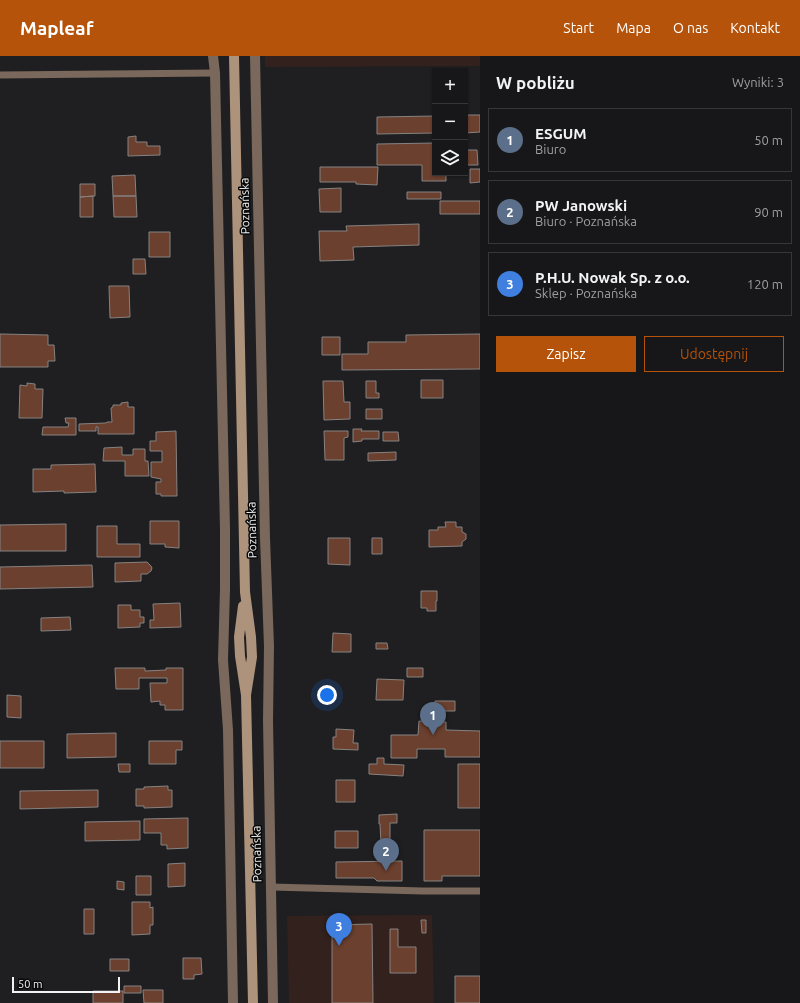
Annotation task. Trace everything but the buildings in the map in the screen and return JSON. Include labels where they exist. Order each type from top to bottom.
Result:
[{"type":"main road","name":"Poznańska","points":[[234,56],[245,592],[252,657],[246,695],[253,1003]]},
{"type":"street","points":[[213,56],[215,73],[225,529],[223,660],[228,730],[233,1003]]},
{"type":"street","name":"Poznańska","points":[[255,56],[266,594],[269,640],[268,720],[273,1003]]},
{"type":"lane","points":[[0,75],[215,73]]},
{"type":"lane","points":[[271,887],[480,891]]},
{"type":"shaded area","points":[[265,56],[480,56],[480,66],[265,67]]},
{"type":"shaded area","points":[[432,915],[434,1003],[289,1003],[287,916]]},
{"type":"place","name":"ESGUM","points":[[433,735]]},
{"type":"place","name":"PW Janowski","points":[[386,871]]},
{"type":"place","name":"P.H.U. Nowak Sp. z o.o.","points":[[339,946]]}]
